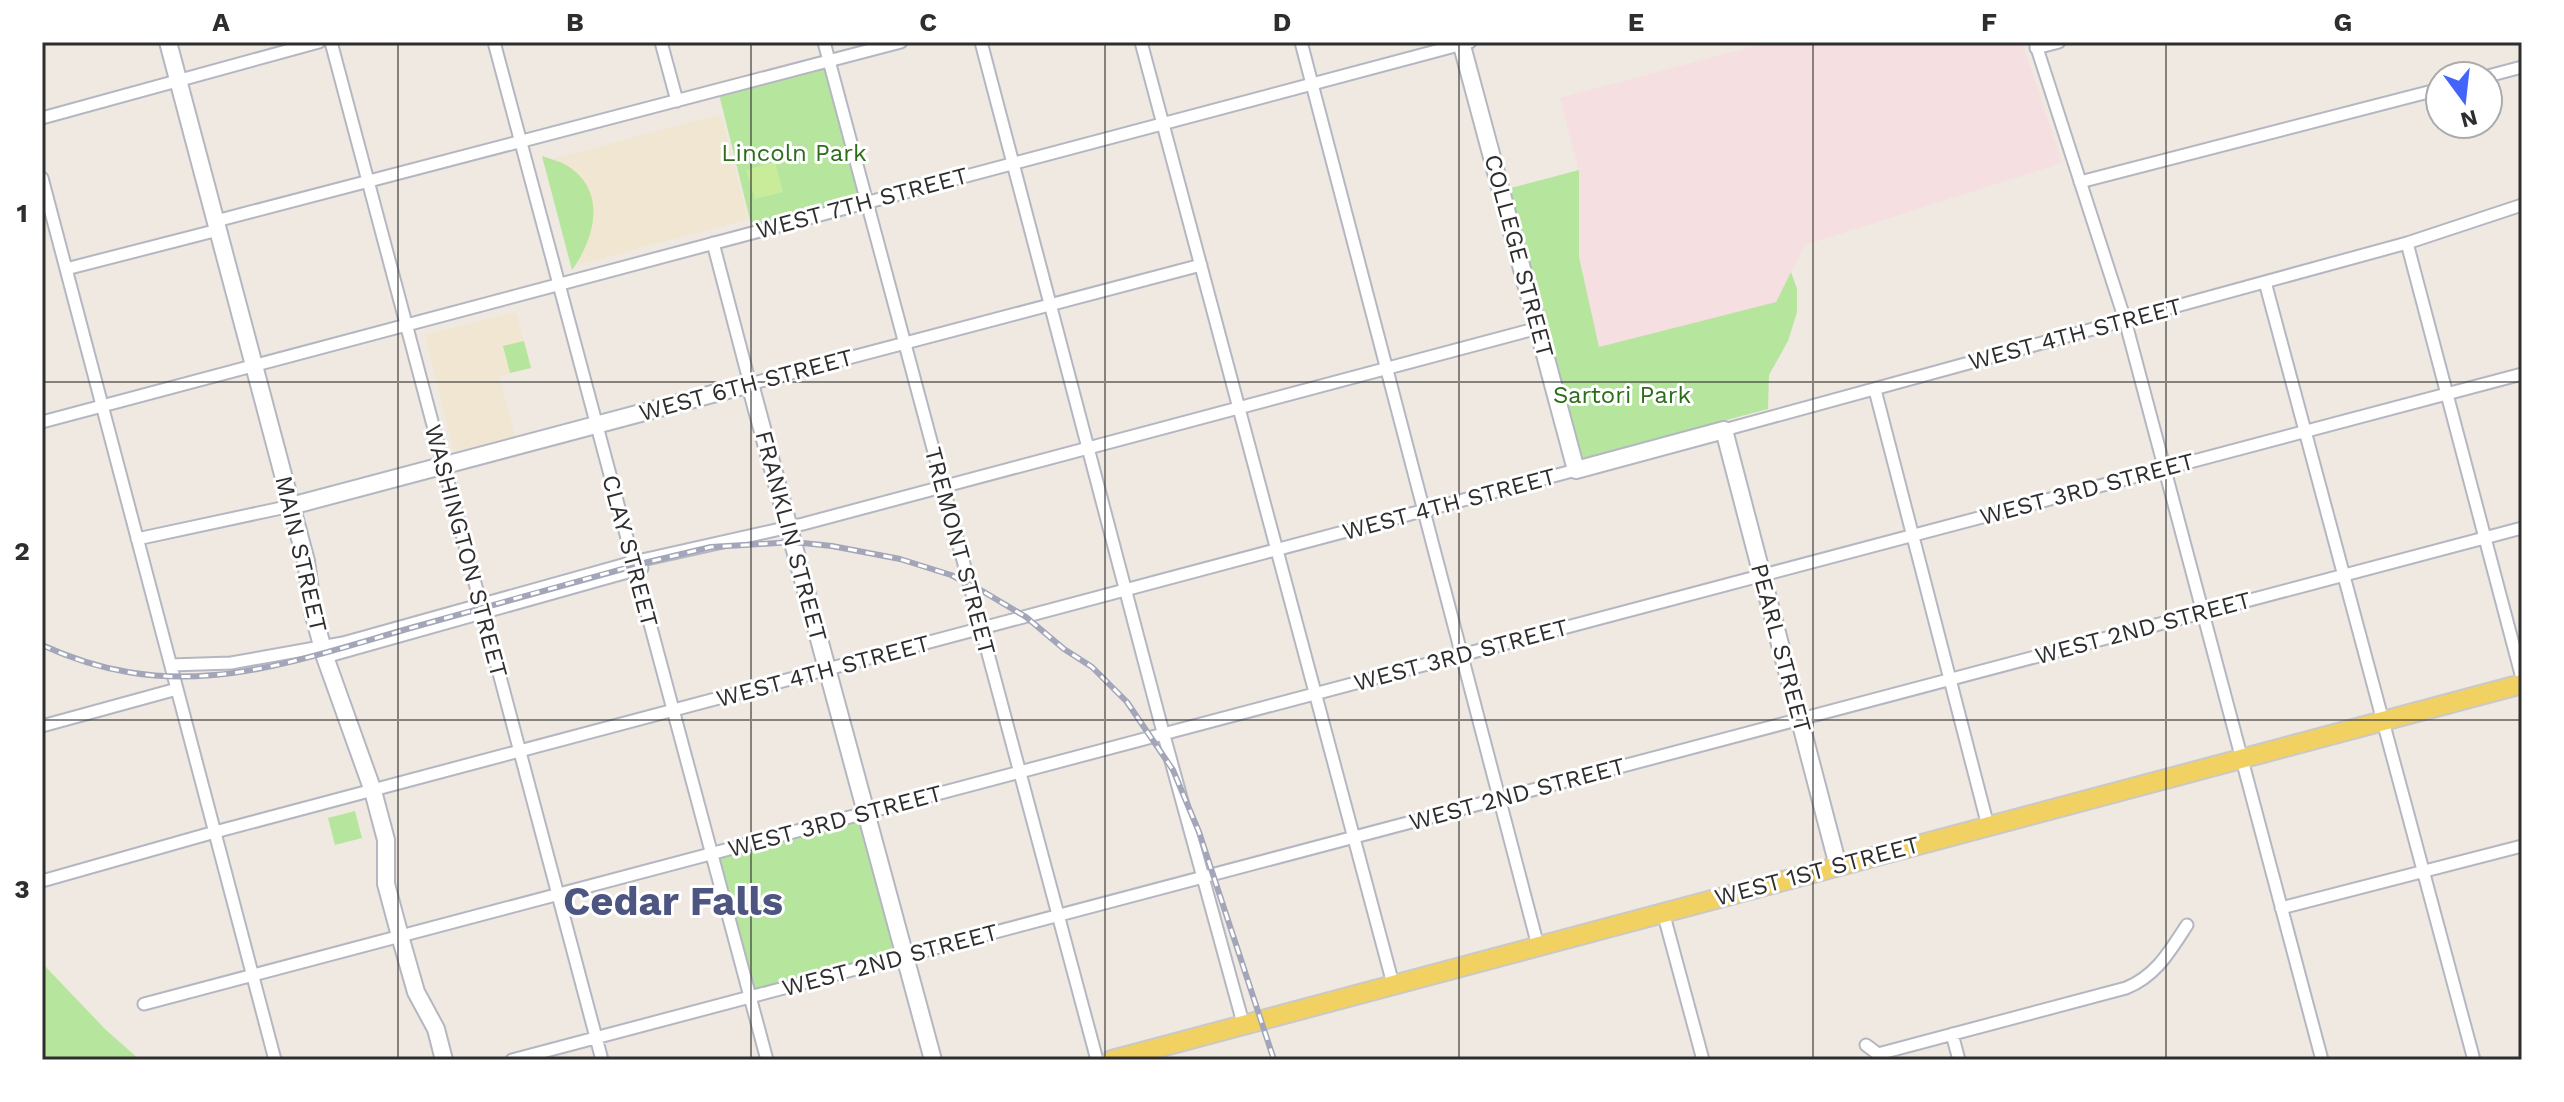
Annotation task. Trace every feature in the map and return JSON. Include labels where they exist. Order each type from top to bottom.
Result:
[{"type":"main road","name":"WEST 1ST STREET","points":[[1112,1060],[2522,684]]},
{"type":"street","name":"MAIN STREET","points":[[168,42],[306,561],[313,612],[373,791],[386,840],[386,884],[400,936],[416,992],[436,1029],[444,1060]]},
{"type":"street","points":[[42,118],[319,42]]},
{"type":"street","name":"WASHINGTON STREET","points":[[331,42],[602,1060]]},
{"type":"street","name":"CLAY STREET","points":[[494,42],[767,1060]]},
{"type":"street","points":[[661,42],[677,101]]},
{"type":"street","name":"TREMONT STREET","points":[[824,42],[1097,1060]]},
{"type":"street","points":[[66,269],[368,182],[901,42]]},
{"type":"street","points":[[981,42],[1243,1023]]},
{"type":"street","points":[[1141,42],[1393,984]]},
{"type":"street","points":[[1301,42],[1538,946]]},
{"type":"street","points":[[2059,42],[2035,45],[2125,320],[2322,1060]]},
{"type":"street","name":"WEST 7TH STREET","points":[[42,422],[1465,43]]},
{"type":"street","name":"COLLEGE STREET","points":[[1465,43],[1576,470]]},
{"type":"street","points":[[2080,182],[2424,93]]},
{"type":"street","points":[[42,178],[275,1060]]},
{"type":"street","name":"WEST 4TH STREET","points":[[42,881],[215,832],[1875,390],[2407,243],[2522,205]]},
{"type":"street","name":"FRANKLIN STREET","points":[[713,243],[933,1060]]},
{"type":"street","points":[[2407,243],[2522,678]]},
{"type":"street","name":"WEST 6TH STREET","points":[[291,506],[1201,265]]},
{"type":"street","points":[[2265,282],[2474,1060]]},
{"type":"street","points":[[171,665],[231,663],[324,652],[634,566],[789,528],[1538,328]]},
{"type":"street","name":"WEST 3RD STREET","points":[[144,1004],[2522,374]]},
{"type":"street","points":[[1875,390],[1988,826]]},
{"type":"street","name":"PEARL STREET","points":[[1724,430],[1838,866]]},
{"type":"street","points":[[137,539],[291,506]]},
{"type":"street","name":"WEST 2ND STREET","points":[[512,1060],[2522,528]]},
{"type":"street","points":[[42,726],[177,689]]},
{"type":"street","points":[[2281,908],[2522,846]]},
{"type":"street","points":[[1663,912],[1703,1060]]},
{"type":"street","points":[[1866,1045],[1878,1054],[2138,983],[2166,957],[2187,925]]},
{"type":"street","points":[[1952,1034],[1959,1060]]},
{"type":"shaded area","points":[[1770,42],[2022,42],[2062,163],[1805,245],[1776,302],[1599,348],[1579,257],[1579,170],[1560,98]]},
{"type":"shaded area","points":[[721,114],[748,219],[577,265],[549,160]]},
{"type":"shaded area","points":[[516,312],[531,368],[499,376],[515,436],[454,452],[425,335]]},
{"type":"green space","name":"Lincoln Park","points":[[829,61],[866,202],[753,232],[718,90]]},
{"type":"green space","points":[[542,156],[563,164],[579,175],[588,187],[592,201],[593,215],[587,244],[572,270]]},
{"type":"green space","points":[[775,162],[783,192],[755,199],[746,170]]},
{"type":"green space","name":"Sartori Park","points":[[1579,170],[1579,257],[1599,347],[1776,302],[1791,272],[1797,289],[1797,312],[1788,341],[1769,375],[1768,409],[1579,459],[1507,189]]},
{"type":"green space","points":[[524,341],[531,368],[510,373],[503,346]]},
{"type":"green space","points":[[355,811],[362,838],[335,845],[328,818]]},
{"type":"green space","points":[[866,813],[905,956],[750,997],[711,853]]},
{"type":"green space","points":[[42,963],[106,1030],[140,1060],[42,1060]]},
{"type":"railway","points":[[42,645],[91,664],[138,674],[184,677],[229,674],[319,655],[711,547],[793,542],[832,546],[900,559],[951,575],[1026,617],[1064,649],[1092,667],[1127,702],[1173,770],[1199,832],[1274,1060]]},
{"type":"district","name":"Cedar Falls","points":[[673,901]]}]
